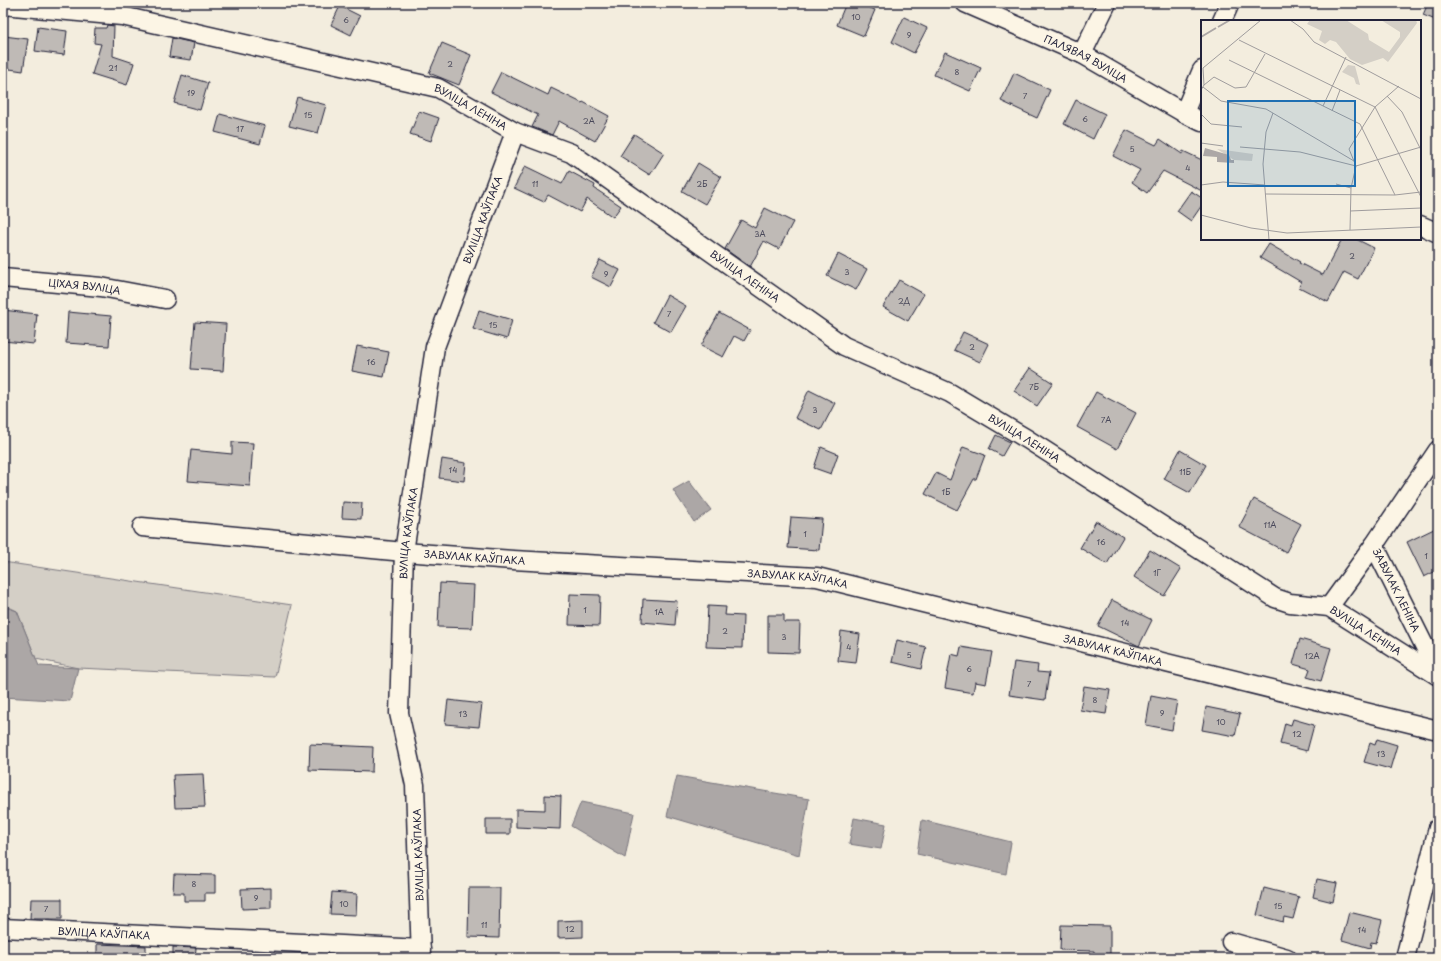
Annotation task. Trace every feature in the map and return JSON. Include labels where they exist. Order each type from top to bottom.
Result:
[{"type":"street","name":"ПАЛЯВАЯ ВУЛІЦА","points":[[965,3],[1082,54],[1201,122]]},
{"type":"street","points":[[1082,54],[1107,3]]},
{"type":"street","points":[[1222,20],[1230,3]]},
{"type":"street","name":"ВУЛІЦА ЛЕНІНА","points":[[3,5],[122,16],[438,88],[515,132],[571,153],[844,346],[950,393],[1027,439],[1275,598],[1290,603],[1329,607],[1438,674]]},
{"type":"street","points":[[1184,113],[1201,72]]},
{"type":"street","name":"ВУЛІЦА КАЎПАКА","points":[[3,928],[421,954],[415,785],[399,713],[404,552],[435,347],[515,132]]},
{"type":"street","points":[[1421,225],[1438,233]]},
{"type":"street","name":"ЦІХАЯ ВУЛІЦА","points":[[3,278],[101,287],[165,299]]},
{"type":"street","name":"ЗАВУЛАК ЛЕНІНА","points":[[1438,450],[1374,545],[1438,674]]},
{"type":"street","name":"ЗАВУЛАК КАЎПАКА","points":[[142,527],[404,552],[513,560],[817,577],[1438,730]]},
{"type":"street","points":[[1329,607],[1374,545]]},
{"type":"street","points":[[1406,958],[1438,828]]},
{"type":"street","points":[[1231,942],[1287,958]]},
{"type":"shaded area","points":[[689,481],[711,510],[694,522],[673,490]]},
{"type":"shaded area","points":[[3,562],[292,605],[275,677],[78,668],[36,659],[17,611],[3,604]]},
{"type":"shaded area","points":[[3,606],[17,611],[39,666],[78,668],[70,701],[3,697]]},
{"type":"shaded area","points":[[677,776],[809,799],[799,855],[667,816]]},
{"type":"shaded area","points":[[581,802],[634,813],[625,858],[571,826]]},
{"type":"shaded area","points":[[854,818],[886,824],[881,849],[849,844]]},
{"type":"shaded area","points":[[922,820],[1011,842],[1006,874],[917,854]]},
{"type":"building","points":[[846,3],[859,3],[875,10],[864,36],[837,25]]},
{"type":"building","points":[[1428,3],[1438,3],[1438,21],[1423,15]]},
{"type":"building","points":[[340,6],[360,16],[351,35],[331,25]]},
{"type":"building","points":[[904,17],[927,28],[914,53],[892,42]]},
{"type":"building","points":[[107,25],[114,26],[113,56],[134,63],[127,85],[92,74],[101,44],[94,43],[95,28],[106,28]]},
{"type":"building","points":[[38,27],[67,31],[64,55],[35,51]]},
{"type":"building","points":[[4,36],[28,39],[23,71],[3,68]]},
{"type":"building","points":[[172,38],[194,43],[191,60],[169,57]]},
{"type":"building","points":[[442,43],[471,55],[459,85],[429,73]]},
{"type":"building","points":[[945,52],[981,68],[970,91],[934,75]]},
{"type":"building","points":[[501,72],[548,95],[551,88],[582,103],[583,102],[609,116],[595,141],[559,121],[552,135],[532,127],[538,115],[491,92]]},
{"type":"building","points":[[1014,73],[1050,90],[1037,118],[1001,101]]},
{"type":"building","points":[[182,75],[208,83],[200,110],[174,103]]},
{"type":"building","points":[[297,97],[326,105],[318,133],[289,126]]},
{"type":"building","points":[[1076,100],[1105,114],[1093,139],[1064,124]]},
{"type":"building","points":[[419,111],[439,118],[431,141],[410,134]]},
{"type":"building","points":[[220,114],[265,126],[260,144],[215,132]]},
{"type":"building","points":[[1126,130],[1156,145],[1160,139],[1182,154],[1183,151],[1201,160],[1201,190],[1163,171],[1147,193],[1132,182],[1140,170],[1113,156]]},
{"type":"building","points":[[634,134],[664,153],[650,175],[620,156]]},
{"type":"building","points":[[698,163],[721,177],[705,204],[682,191]]},
{"type":"building","points":[[525,166],[562,184],[569,171],[595,185],[594,188],[621,206],[613,217],[587,199],[580,212],[548,195],[544,202],[514,188]]},
{"type":"building","points":[[1191,191],[1201,197],[1201,206],[1191,221],[1177,211]]},
{"type":"building","points":[[765,208],[793,222],[779,249],[764,241],[750,267],[725,249],[741,220],[755,228]]},
{"type":"building","points":[[1341,240],[1358,240],[1374,248],[1358,279],[1344,272],[1328,302],[1299,287],[1301,282],[1260,258],[1269,244],[1300,262],[1299,263],[1323,275]]},
{"type":"building","points":[[838,254],[867,269],[856,290],[827,276]]},
{"type":"building","points":[[600,260],[620,270],[611,287],[591,277]]},
{"type":"building","points":[[899,280],[924,294],[908,321],[883,307]]},
{"type":"building","points":[[667,295],[686,306],[671,332],[653,322]]},
{"type":"building","points":[[3,310],[37,314],[34,344],[3,341]]},
{"type":"building","points":[[479,310],[512,320],[507,339],[473,329]]},
{"type":"building","points":[[68,312],[111,316],[109,346],[66,343]]},
{"type":"building","points":[[719,313],[750,330],[744,341],[734,336],[723,357],[701,346]]},
{"type":"building","points":[[195,322],[226,324],[223,371],[191,369]]},
{"type":"building","points":[[963,332],[989,344],[980,362],[954,350]]},
{"type":"building","points":[[357,346],[389,352],[384,377],[352,371]]},
{"type":"building","points":[[1030,368],[1053,383],[1037,406],[1014,391]]},
{"type":"building","points":[[809,390],[835,403],[821,430],[795,418]]},
{"type":"building","points":[[1096,392],[1136,413],[1117,449],[1077,427]]},
{"type":"building","points":[[996,435],[1010,442],[1002,456],[989,449]]},
{"type":"building","points":[[232,442],[253,443],[250,486],[188,481],[191,450],[232,454]]},
{"type":"building","points":[[821,447],[838,454],[831,474],[814,468]]},
{"type":"building","points":[[963,447],[985,455],[976,479],[974,479],[957,510],[925,494],[936,473],[950,480]]},
{"type":"building","points":[[1180,450],[1206,465],[1190,493],[1164,479]]},
{"type":"building","points":[[442,459],[466,463],[464,481],[439,478]]},
{"type":"building","points":[[1254,499],[1301,524],[1286,552],[1239,527]]},
{"type":"building","points":[[343,502],[362,503],[361,519],[342,518]]},
{"type":"building","points":[[791,517],[822,519],[819,550],[788,548]]},
{"type":"building","points":[[1096,521],[1123,537],[1107,564],[1080,548]]},
{"type":"building","points":[[1438,527],[1438,570],[1424,577],[1407,542]]},
{"type":"building","points":[[1150,550],[1181,569],[1164,596],[1134,577]]},
{"type":"building","points":[[440,583],[474,585],[472,628],[438,627]]},
{"type":"building","points":[[570,594],[600,595],[599,626],[569,625]]},
{"type":"building","points":[[643,599],[677,601],[675,625],[642,622]]},
{"type":"building","points":[[1112,600],[1152,620],[1139,646],[1098,626]]},
{"type":"building","points":[[708,606],[726,607],[725,615],[743,616],[742,648],[706,647]]},
{"type":"building","points":[[768,615],[784,615],[784,622],[800,622],[799,653],[768,652]]},
{"type":"building","points":[[841,631],[860,634],[856,663],[838,661]]},
{"type":"building","points":[[1300,639],[1331,648],[1321,681],[1307,677],[1310,669],[1293,664]]},
{"type":"building","points":[[897,640],[926,647],[921,669],[892,662]]},
{"type":"building","points":[[961,647],[992,652],[986,684],[975,682],[973,693],[945,688],[951,654],[959,656]]},
{"type":"building","points":[[1014,662],[1038,665],[1037,672],[1049,673],[1045,700],[1009,695]]},
{"type":"building","points":[[1084,686],[1110,690],[1106,714],[1080,710]]},
{"type":"building","points":[[1151,696],[1177,701],[1172,730],[1146,725]]},
{"type":"building","points":[[448,700],[482,704],[479,727],[445,724]]},
{"type":"building","points":[[1206,707],[1240,714],[1235,736],[1202,730]]},
{"type":"building","points":[[1293,719],[1314,725],[1307,751],[1280,744],[1285,723],[1291,725]]},
{"type":"building","points":[[1377,739],[1397,745],[1390,769],[1364,762],[1370,743],[1375,745]]},
{"type":"building","points":[[310,744],[373,747],[372,772],[309,770]]},
{"type":"building","points":[[203,774],[205,807],[175,808],[173,775]]},
{"type":"building","points":[[545,795],[561,796],[560,829],[516,827],[516,809],[545,810]]},
{"type":"building","points":[[486,819],[510,819],[510,834],[486,834]]},
{"type":"building","points":[[174,874],[215,875],[215,893],[205,893],[205,901],[184,901],[184,893],[173,893]]},
{"type":"building","points":[[1317,879],[1337,883],[1333,902],[1313,897]]},
{"type":"building","points":[[271,888],[271,908],[242,909],[241,889]]},
{"type":"building","points":[[469,888],[500,888],[499,938],[468,937]]},
{"type":"building","points":[[1264,888],[1299,897],[1293,919],[1284,917],[1283,922],[1257,915]]},
{"type":"building","points":[[332,892],[357,894],[356,915],[330,914]]},
{"type":"building","points":[[31,899],[62,899],[62,919],[30,919]]},
{"type":"building","points":[[1349,912],[1382,920],[1376,943],[1371,942],[1370,948],[1342,940]]},
{"type":"building","points":[[583,920],[583,937],[558,938],[558,921]]},
{"type":"building","points":[[1061,925],[1110,926],[1110,958],[1094,958],[1094,951],[1060,950]]},
{"type":"building","points":[[97,944],[146,946],[146,958],[97,958]]},
{"type":"building","points":[[173,947],[196,948],[195,958],[173,958]]}]
